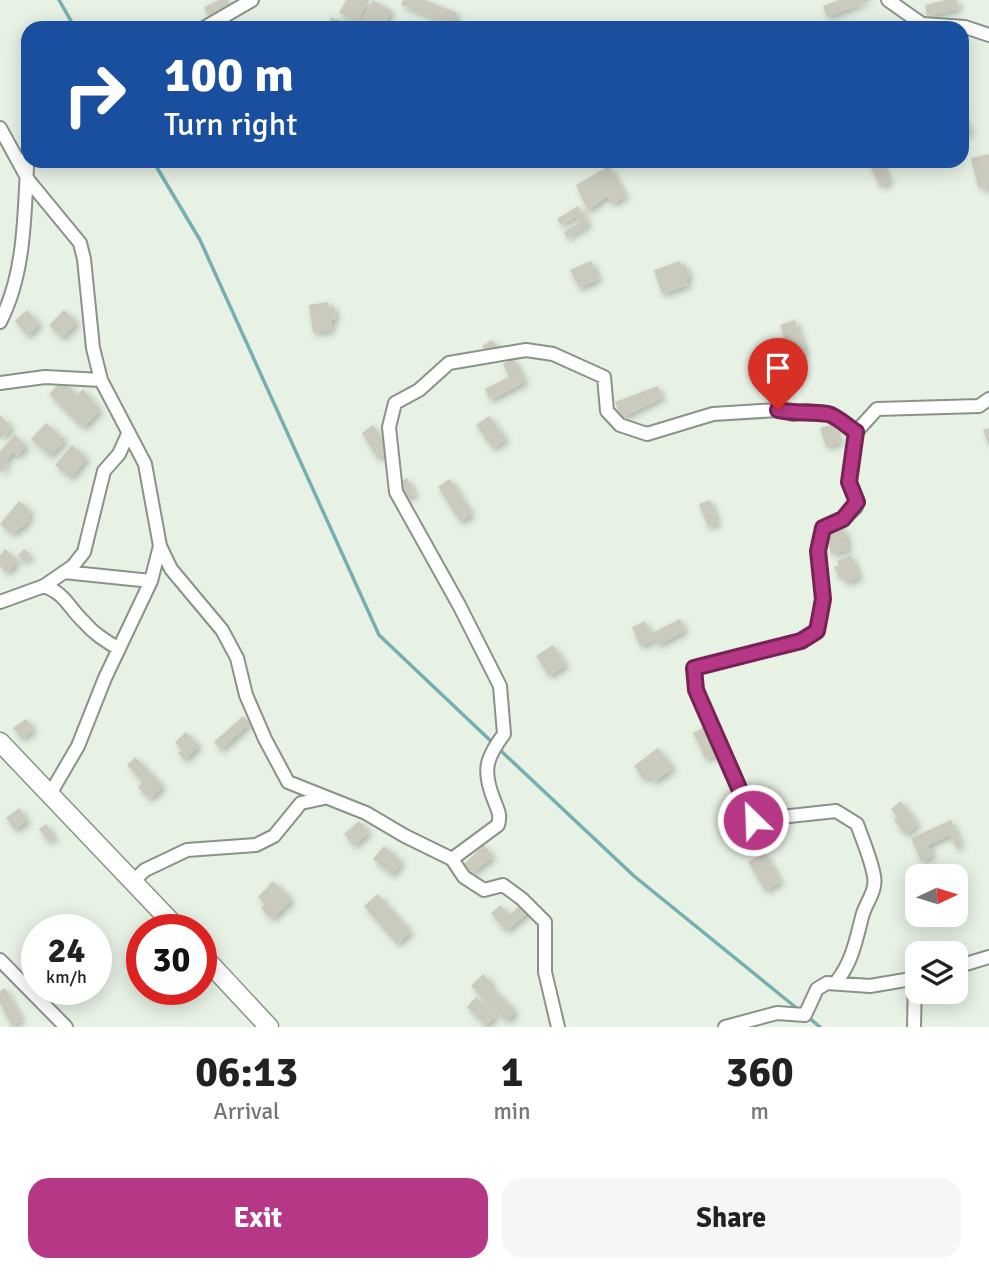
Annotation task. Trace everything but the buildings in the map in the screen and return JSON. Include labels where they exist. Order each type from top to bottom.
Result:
[{"type":"street","points":[[216,21],[252,0]]},
{"type":"street","points":[[888,0],[918,21]]},
{"type":"street","points":[[969,28],[989,35]]},
{"type":"street","points":[[0,128],[21,166]]},
{"type":"street","points":[[22,168],[29,181],[80,243],[93,348],[101,380],[145,464],[160,546],[171,569],[222,630],[237,658],[246,695],[260,728],[288,782],[366,813],[452,859],[464,877],[484,890],[503,886],[522,899],[545,922],[545,972],[558,1027]]},
{"type":"street","points":[[0,322],[15,282],[29,168]]},
{"type":"street","points":[[452,859],[498,825],[501,813],[488,784],[487,768],[489,754],[504,734],[500,686],[397,492],[389,427],[396,403],[419,390],[449,363],[526,350],[552,354],[604,377],[607,411],[620,425],[647,434],[713,414],[778,410],[793,414],[806,411],[831,414],[856,432]]},
{"type":"street","points":[[0,383],[45,377],[101,380]]},
{"type":"street","points":[[836,981],[853,950],[860,932],[862,915],[873,888],[874,878],[857,824],[836,811],[753,820],[696,690],[694,668],[801,641],[817,631],[823,599],[818,551],[823,528],[843,519],[856,507],[857,502],[849,482],[856,432],[877,409],[979,406],[989,399]]},
{"type":"street","points":[[0,602],[44,586],[73,566],[84,552],[104,471],[119,454],[128,434]]},
{"type":"street","points":[[50,794],[78,746],[151,581],[160,546]]},
{"type":"street","points":[[64,572],[151,581]]},
{"type":"street","points":[[44,586],[59,592],[83,622],[102,639],[119,649]]},
{"type":"street","points":[[0,742],[163,914]]},
{"type":"street","points":[[132,882],[145,870],[187,850],[256,845],[274,836],[301,803],[324,798]]},
{"type":"street","points":[[968,963],[989,957]]},
{"type":"street","points":[[0,960],[66,1027]]},
{"type":"street","points":[[217,971],[269,1027]]},
{"type":"street","points":[[726,1027],[777,1013],[806,1015],[817,989],[827,982],[836,981],[846,986],[870,986],[905,980]]},
{"type":"street","points":[[914,1027],[915,1004]]},
{"type":"waterway","points":[[59,0],[71,21]]},
{"type":"waterway","points":[[157,168],[200,240],[379,635],[494,744]]},
{"type":"waterway","points":[[499,749],[634,876],[799,1010]]},
{"type":"waterway","points":[[808,1017],[820,1027]]},
{"type":"route","points":[[753,820],[696,690],[694,668],[801,641],[817,631],[823,599],[818,551],[823,528],[843,519],[856,507],[857,502],[849,482],[856,432],[831,414],[806,411],[793,414],[778,410]]}]
